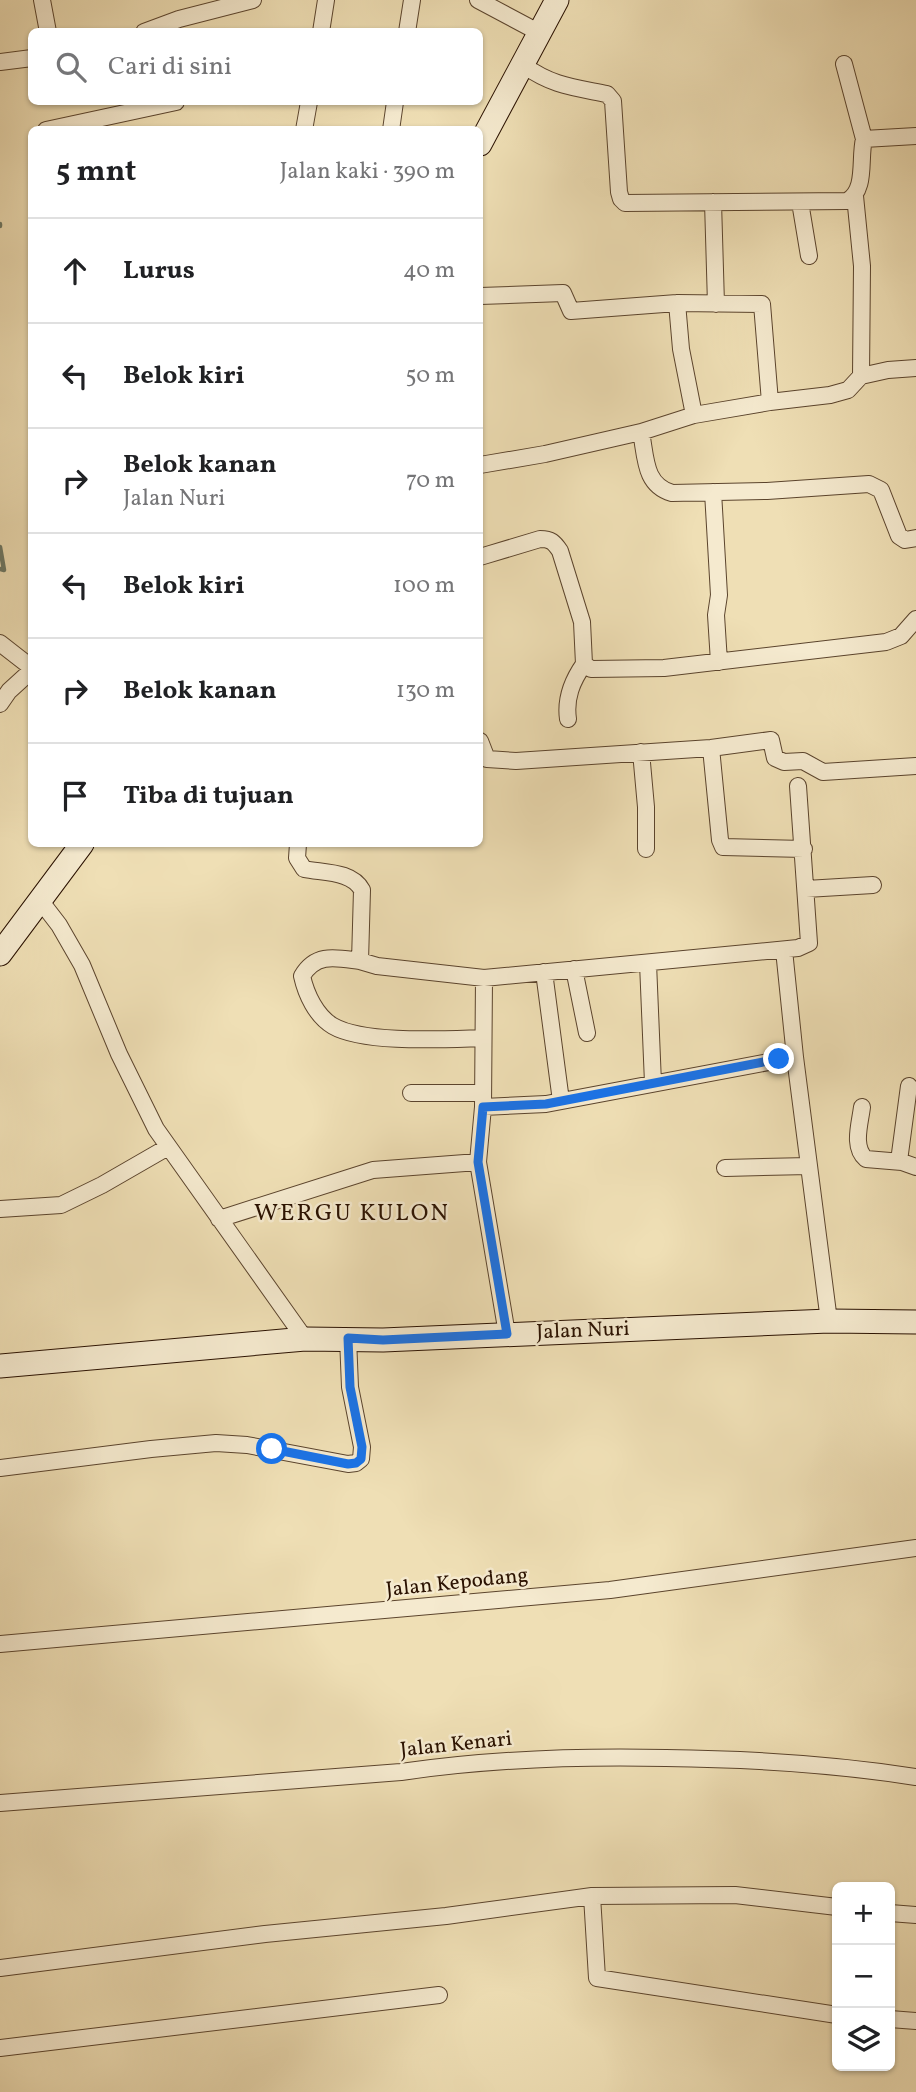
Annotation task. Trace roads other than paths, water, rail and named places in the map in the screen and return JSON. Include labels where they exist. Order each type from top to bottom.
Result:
[{"type":"street","points":[[41,0],[47,28]]},
{"type":"street","points":[[155,28],[253,0]]},
{"type":"street","points":[[322,28],[326,0]]},
{"type":"street","points":[[408,28],[412,0]]},
{"type":"street","points":[[478,0],[540,33]]},
{"type":"street","points":[[483,138],[557,0]]},
{"type":"street","points":[[0,62],[28,58]]},
{"type":"street","points":[[523,65],[544,79],[564,86],[607,94],[613,101],[619,192],[622,201],[800,202],[847,201],[855,196],[859,189],[864,139],[844,64]]},
{"type":"street","points":[[65,126],[162,105]]},
{"type":"street","points":[[305,126],[308,105]]},
{"type":"street","points":[[392,126],[395,105]]},
{"type":"street","points":[[864,139],[916,135]]},
{"type":"street","points":[[855,196],[862,266],[861,376]]},
{"type":"street","points":[[713,202],[716,304]]},
{"type":"street","points":[[800,202],[809,256]]},
{"type":"street","points":[[483,296],[563,293],[571,311],[677,303],[762,304],[770,402]]},
{"type":"street","points":[[677,303],[681,349],[694,415]]},
{"type":"street","points":[[483,464],[545,454],[641,432],[694,415],[830,395],[848,390],[861,376],[916,368]]},
{"type":"street","points":[[641,432],[648,468],[658,489],[671,493],[767,491],[869,484],[881,490],[899,536],[905,540],[916,538]]},
{"type":"street","points":[[713,492],[719,595],[716,611],[719,662]]},
{"type":"street","points":[[483,556],[549,539],[560,551],[582,622],[584,664],[569,691],[568,719]]},
{"type":"street","points":[[584,664],[591,669],[664,668],[886,642],[901,636],[916,619]]},
{"type":"street","points":[[0,643],[28,666]]},
{"type":"street","points":[[0,704],[28,673]]},
{"type":"street","points":[[483,749],[487,759],[516,761],[711,748],[771,740],[775,758],[784,762],[803,761],[823,772],[916,766]]},
{"type":"street","points":[[711,748],[720,840],[723,847],[804,849]]},
{"type":"street","points":[[641,752],[646,807],[646,849]]},
{"type":"street","points":[[483,1038],[408,1039],[356,1034],[332,1026],[314,1007],[302,976],[308,966],[324,959],[360,961],[377,966],[484,978],[798,948],[809,943],[798,786]]},
{"type":"street","points":[[0,954],[80,847]]},
{"type":"street","points":[[298,847],[297,858],[304,869],[351,877],[358,882],[362,890],[360,961]]},
{"type":"street","points":[[806,889],[873,885]]},
{"type":"street","points":[[39,899],[59,925],[82,965],[145,1110],[168,1147],[305,1339]]},
{"type":"street","points":[[784,950],[829,1321]]},
{"type":"street","points":[[648,963],[653,1083]]},
{"type":"street","points":[[574,969],[587,1033]]},
{"type":"street","points":[[544,972],[561,1101]]},
{"type":"street","points":[[484,978],[483,1100],[478,1162],[507,1334]]},
{"type":"street","points":[[411,1093],[483,1100],[561,1101],[795,1057]]},
{"type":"street","points":[[899,1161],[909,1086]]},
{"type":"street","points":[[862,1107],[858,1134],[860,1153],[866,1159],[899,1161],[916,1167]]},
{"type":"street","points":[[0,1209],[61,1205],[168,1147]]},
{"type":"street","points":[[219,1219],[373,1170],[478,1162]]},
{"type":"street","points":[[725,1168],[809,1166]]},
{"type":"street","name":"Jalan Nuri","points":[[0,1366],[305,1339],[383,1340],[829,1321],[916,1322]]},
{"type":"street","points":[[0,1468],[216,1443],[247,1445],[348,1464],[356,1463],[361,1459],[362,1447],[350,1387],[348,1338]]},
{"type":"street","name":"Jalan Kepodang","points":[[0,1644],[610,1590],[916,1548]]},
{"type":"street","name":"Jalan Kenari","points":[[0,1803],[401,1772],[538,1757],[745,1759],[847,1766],[916,1777]]},
{"type":"street","points":[[0,1969],[265,1934],[446,1916],[592,1896],[735,1895],[832,1906]]},
{"type":"street","points":[[592,1896],[597,1978],[832,2014]]},
{"type":"street","points":[[895,1914],[916,1916]]},
{"type":"street","points":[[0,2048],[439,1995]]},
{"type":"street","points":[[895,2020],[916,2021]]},
{"type":"waterway","points":[[0,547],[4,570],[0,569]]},
{"type":"district","name":"WERGU KULON","points":[[352,1214]]}]
